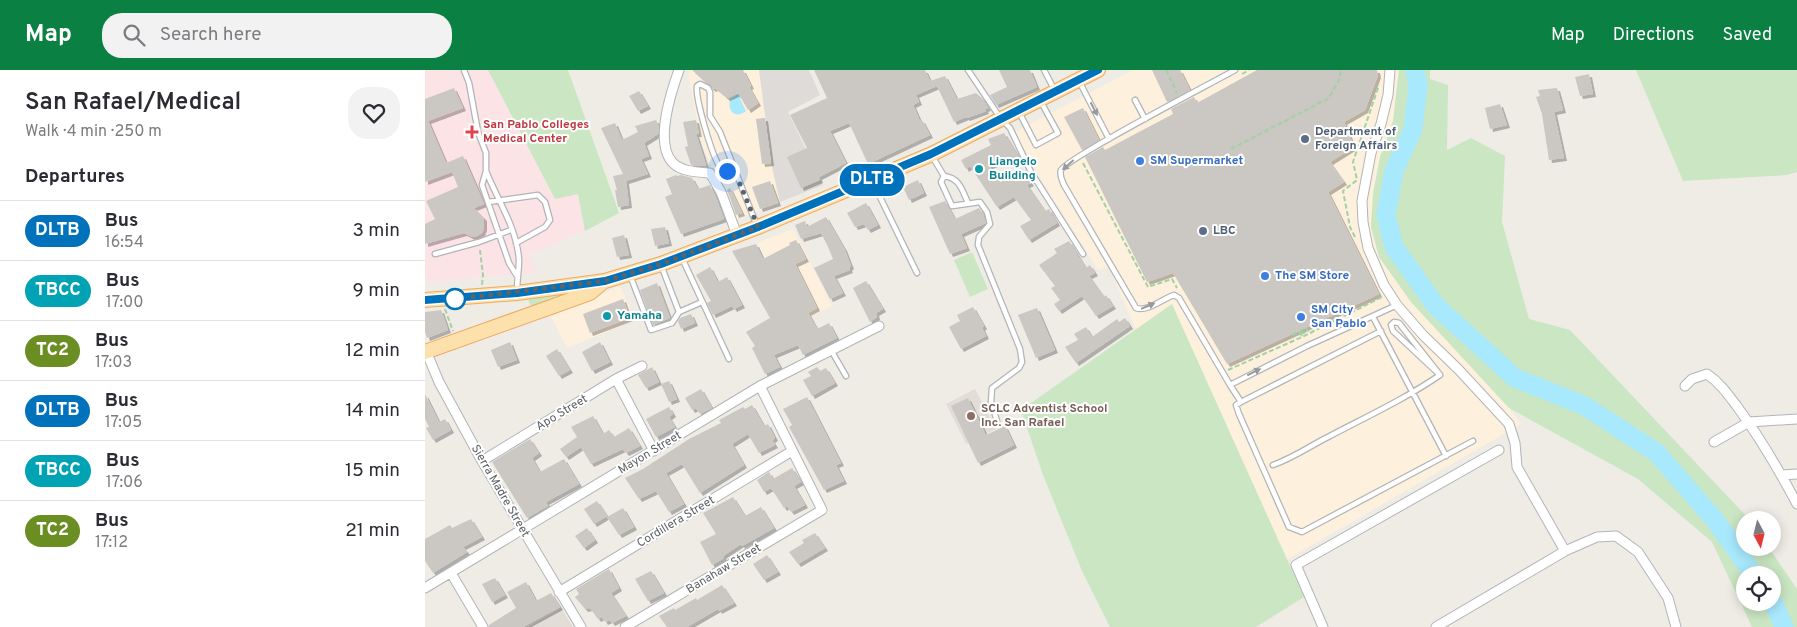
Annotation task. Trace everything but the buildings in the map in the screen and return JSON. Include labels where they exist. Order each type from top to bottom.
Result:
[{"type":"main road","points":[[425,300],[517,293],[605,281],[661,264],[758,227],[931,154],[1098,70]]},
{"type":"main road","points":[[425,352],[590,292],[605,281]]},
{"type":"main road","points":[[517,293],[520,295],[521,303],[518,317]]},
{"type":"street","points":[[679,70],[668,107],[665,148],[673,163],[686,170],[710,173],[721,192],[737,235]]},
{"type":"street","points":[[1390,70],[1388,95],[1371,153],[1362,201],[1363,222],[1368,248],[1383,285],[1397,305],[1423,335],[1459,370],[1509,424],[1515,443],[1517,467],[1565,551]]},
{"type":"street","name":"Mayon Street","points":[[425,588],[760,386],[879,326]]},
{"type":"street","name":"Sierra Madre Street","points":[[425,352],[482,461],[581,627]]},
{"type":"street","name":"Apo Street","points":[[482,461],[617,379],[642,366]]},
{"type":"street","points":[[1685,386],[1692,380],[1707,374],[1717,380],[1749,422],[1782,475],[1797,504]]},
{"type":"street","points":[[617,379],[654,451]]},
{"type":"street","points":[[760,386],[792,451]]},
{"type":"street","points":[[1714,442],[1749,422],[1797,419]]},
{"type":"street","points":[[1323,627],[1296,564],[1499,450]]},
{"type":"street","name":"Banahaw Street","points":[[625,627],[823,510],[792,451]]},
{"type":"street","name":"Cordillera Street","points":[[559,592],[792,451]]},
{"type":"street","points":[[1782,475],[1797,474]]},
{"type":"street","points":[[1436,627],[1565,551],[1597,537],[1616,536],[1639,552],[1668,598],[1676,627]]},
{"type":"street","points":[[451,573],[483,627]]},
{"type":"lane","points":[[463,70],[469,83],[478,132],[486,153],[486,170],[482,185],[509,263],[517,276]]},
{"type":"lane","points":[[968,70],[1001,119],[1010,128],[1031,172],[1083,254]]},
{"type":"lane","points":[[1044,70],[1055,91]]},
{"type":"lane","points":[[1235,70],[1068,163],[1062,169],[1060,175],[1135,308],[1140,310],[1147,308],[1164,298],[1174,295],[1179,298],[1241,402]]},
{"type":"lane","points":[[1078,80],[1109,140]]},
{"type":"lane","points":[[737,177],[721,169],[713,151],[697,96],[697,86],[700,84],[708,88],[710,92],[711,116],[720,132],[758,227]]},
{"type":"lane","points":[[1018,111],[1036,145],[1057,134],[1039,99]]},
{"type":"lane","points":[[1135,100],[1145,119]]},
{"type":"lane","points":[[931,154],[944,176]]},
{"type":"lane","points":[[486,170],[515,243],[519,260],[517,293]]},
{"type":"lane","points":[[944,176],[941,182],[952,206],[980,202],[987,212],[990,224],[979,237],[978,245],[1020,349],[1022,362],[1019,368],[992,388],[991,402],[997,421]]},
{"type":"lane","points":[[944,176],[953,177],[959,182],[968,203]]},
{"type":"lane","points":[[870,181],[879,195],[917,273]]},
{"type":"lane","points":[[488,202],[538,195],[545,202],[550,220],[545,227],[515,243]]},
{"type":"lane","points":[[435,254],[479,242],[511,230]]},
{"type":"lane","points":[[681,256],[729,359]]},
{"type":"lane","points":[[661,264],[679,312]]},
{"type":"lane","points":[[629,274],[651,330],[672,323],[679,312],[702,302]]},
{"type":"lane","points":[[1230,385],[1307,346],[1397,305]]},
{"type":"lane","points":[[1373,317],[1445,456]]},
{"type":"lane","points":[[1394,322],[1399,323],[1440,375],[1393,332],[1391,324],[1394,322]]},
{"type":"lane","points":[[1381,331],[1236,405],[1289,528],[1302,532],[1473,441]]},
{"type":"lane","points":[[831,350],[846,376]]},
{"type":"lane","points":[[1273,465],[1285,461],[1308,447],[1413,393],[1440,375]]},
{"type":"path","points":[[1166,70],[1180,100]]},
{"type":"path","points":[[1240,75],[1249,70]]},
{"type":"path","points":[[1231,149],[1329,98],[1339,80],[1341,70]]},
{"type":"path","points":[[1358,243],[1350,226],[1343,191],[1357,180],[1353,162],[1380,82]]},
{"type":"path","points":[[1081,159],[1148,287],[1171,279],[1182,295]]},
{"type":"path","points":[[479,242],[483,275],[481,296]]},
{"type":"path","points":[[1227,370],[1303,337],[1383,297],[1380,289]]},
{"type":"path","points":[[441,300],[452,329]]},
{"type":"path","points":[[1292,336],[1299,332]]},
{"type":"shaded area","name":"San Pablo Colleges Medical Center","points":[[425,70],[488,70],[554,199],[578,194],[585,231],[529,255],[536,273],[425,282]]},
{"type":"shaded area","points":[[691,70],[759,70],[772,167],[780,202],[736,220],[702,146],[688,74]]},
{"type":"shaded area","points":[[759,70],[809,70],[820,95],[788,112],[823,185],[780,202],[772,167]]},
{"type":"shaded area","name":"SM City San Pablo","points":[[1133,70],[1399,70],[1393,121],[1380,157],[1373,194],[1371,227],[1379,257],[1411,302],[1509,408],[1521,424],[1286,560],[1172,305],[1136,330],[1109,267],[1098,270],[1035,170],[1015,132]]},
{"type":"shaded area","points":[[793,229],[832,306],[798,323],[757,243]]},
{"type":"shaded area","points":[[620,286],[635,320],[567,348],[551,317]]},
{"type":"shaded area","name":"SCLC Adventist School Inc. San Rafael","points":[[975,389],[996,429],[966,444],[946,404]]},
{"type":"shaded area","points":[[561,608],[573,627],[528,627]]},
{"type":"green space","points":[[488,70],[568,70],[619,213],[585,231],[578,194],[555,199]]},
{"type":"green space","points":[[1399,70],[1430,70],[1430,79],[1448,85],[1447,150],[1471,138],[1505,156],[1502,222],[1529,319],[1570,330],[1741,511],[1736,511],[1736,556],[1774,556],[1797,589],[1797,627],[1752,627],[1744,611],[1781,611],[1781,566],[1736,566],[1736,593],[1712,542],[1638,479],[1509,408],[1411,302],[1379,257],[1371,227],[1373,194],[1380,157],[1393,121]]},
{"type":"green space","points":[[1636,70],[1797,70],[1797,172],[1787,175],[1683,181]]},
{"type":"green space","points":[[972,252],[988,289],[970,297],[954,260]]},
{"type":"green space","points":[[561,293],[537,305],[530,305],[528,298]]},
{"type":"green space","points":[[1172,304],[1304,597],[1256,627],[1110,627],[1082,571],[1043,475],[1021,410]]},
{"type":"water","points":[[745,90],[740,99],[746,111],[739,114],[733,113],[729,104],[730,99]]},
{"type":"waterway","points":[[1415,70],[1418,86],[1413,129],[1394,171],[1386,215],[1394,247],[1436,306],[1515,378],[1585,406],[1657,453],[1715,520],[1748,566]]},
{"type":"waterway","points":[[1777,611],[1784,627]]},
{"type":"bus line","name":"DLTB","points":[[425,300],[517,293],[605,281],[661,264],[758,227],[931,154],[1098,70]]},
{"type":"place","name":"San Pablo Colleges Medical Center","points":[[472,132]]},
{"type":"place","name":"Department of Foreign Affairs","points":[[1305,139]]},
{"type":"place","name":"SM Supermarket","points":[[1140,161]]},
{"type":"place","name":"Liangelo Building","points":[[979,169]]},
{"type":"place","name":"LBC","points":[[1203,231]]},
{"type":"place","name":"The SM Store","points":[[1265,276]]},
{"type":"place","name":"Yamaha","points":[[607,316]]},
{"type":"place","name":"SM City San Pablo","points":[[1301,317]]},
{"type":"place","name":"SCLC Adventist School Inc. San Rafael","points":[[971,416]]},
{"type":"route","points":[[455,299],[605,281],[661,264],[758,227],[737,177],[727,171]]}]
